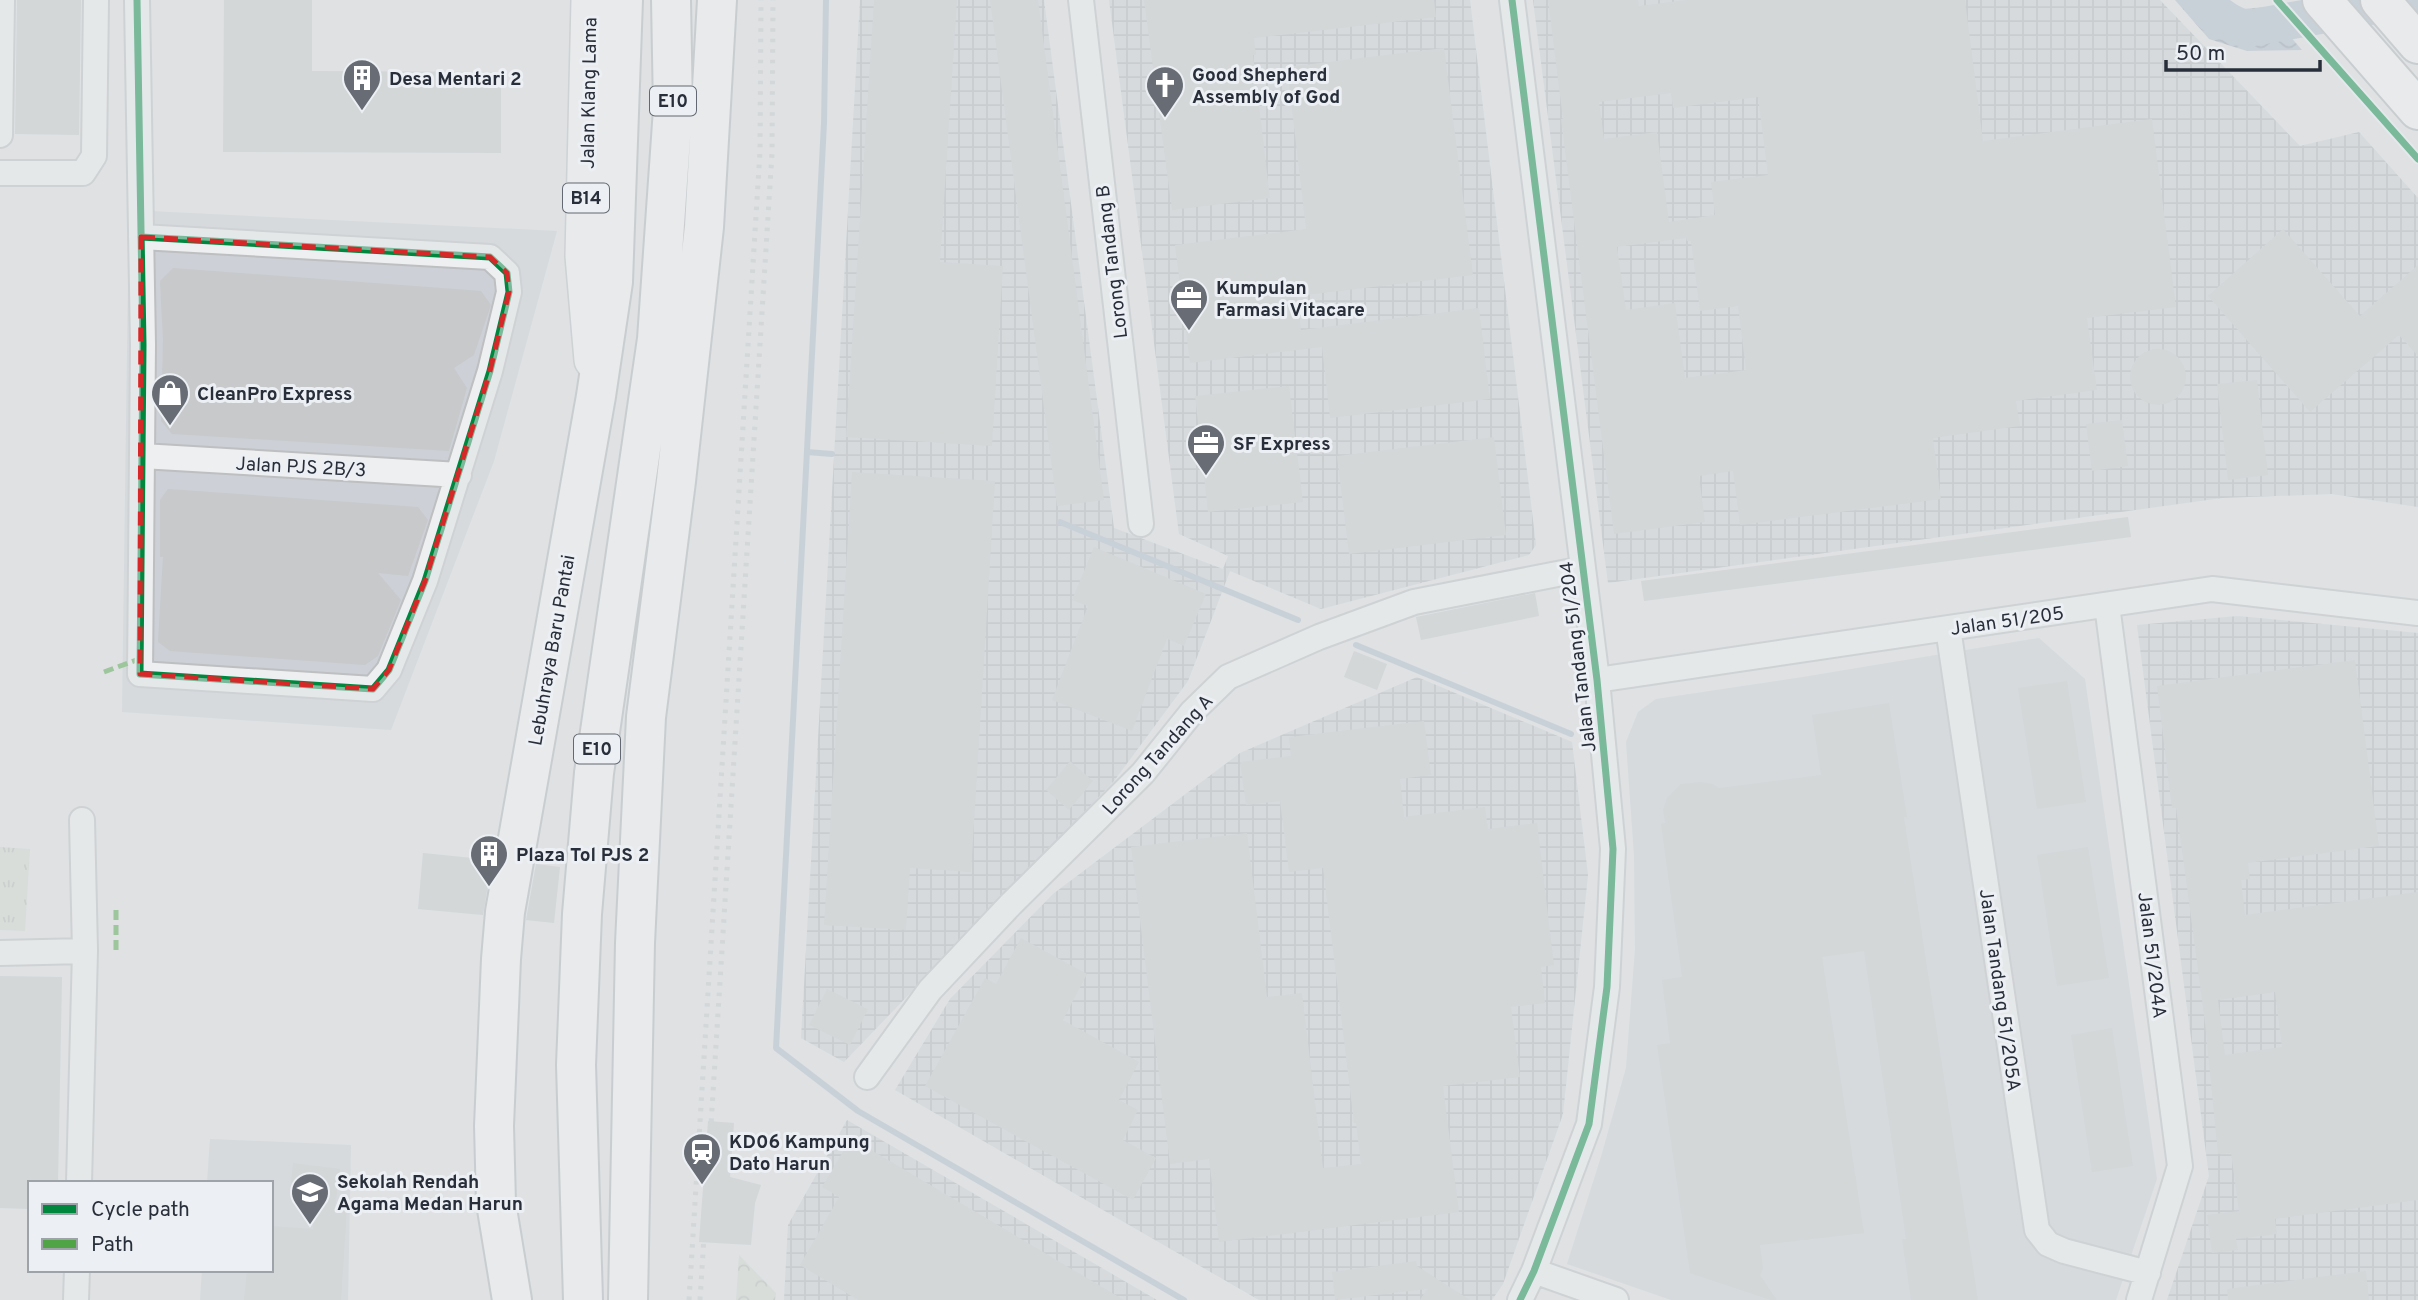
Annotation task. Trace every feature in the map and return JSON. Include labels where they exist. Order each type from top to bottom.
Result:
[{"type":"highway","name":"Lebuhraya Baru Pantai","points":[[512,1300],[496,1203],[494,1126],[500,959],[505,912],[596,396],[613,282],[623,0]]},
{"type":"highway","points":[[596,396],[635,283],[646,216],[655,0]]},
{"type":"highway","name":"E10","points":[[583,1300],[576,1065],[582,914],[594,773],[657,339],[673,109],[671,0]]},
{"type":"highway","points":[[692,0],[704,226]]},
{"type":"highway","points":[[628,1300],[635,943],[646,717],[676,481],[704,226],[717,0]]},
{"type":"highway","points":[[2322,0],[2418,110]]},
{"type":"highway","points":[[2380,0],[2413,39]]},
{"type":"main road","name":"Jalan Klang Lama","points":[[590,0],[584,256],[596,396]]},
{"type":"street","points":[[0,135],[2,0]]},
{"type":"street","points":[[0,173],[83,173],[94,156],[96,0]]},
{"type":"street","points":[[137,0],[142,237],[139,674],[373,689],[389,670],[459,475],[490,371],[509,292],[507,274],[490,257],[142,237]]},
{"type":"street","name":"Lorong Tandang B","points":[[1081,0],[1141,524]]},
{"type":"street","name":"Jalan Tandang 51/204","points":[[1512,0],[1597,680],[1614,849],[1607,987],[1589,1124],[1534,1271],[1520,1300]]},
{"type":"street","name":"Jalan PJS 2B/3","points":[[142,456],[459,475]]},
{"type":"street","name":"Lorong Tandang A","points":[[867,1077],[930,990],[1011,904],[1143,773],[1192,712],[1228,677],[1319,637],[1414,603],[1583,569]]},
{"type":"street","name":"Jalan 51/205","points":[[1597,680],[2213,589],[2418,613]]},
{"type":"street","name":"Jalan 51/204A","points":[[2107,605],[2180,1166],[2139,1300]]},
{"type":"street","name":"Jalan Tandang 51/205A","points":[[1948,628],[2037,1230],[2048,1244],[2064,1251],[2148,1273]]},
{"type":"street","points":[[79,1181],[85,951],[82,820]]},
{"type":"street","points":[[0,953],[85,951]]},
{"type":"street","points":[[1534,1271],[1616,1300]]},
{"type":"street","points":[[76,1300],[77,1272]]},
{"type":"highlighted area","points":[[141,237],[490,257],[507,273],[509,292],[490,371],[425,581],[389,670],[373,689],[140,674]]},
{"type":"shaded area","points":[[860,0],[1044,0],[1114,528],[1223,569],[1228,556],[1179,534],[1109,0],[1470,0],[1536,545],[1529,555],[1321,609],[1230,571],[1188,681],[1114,781],[844,1062],[801,1038]]},
{"type":"shaded area","points":[[1533,0],[2160,0],[2300,146],[2359,132],[2418,198],[2418,507],[2332,494],[2222,498],[1608,583]]},
{"type":"shaded area","points":[[129,210],[557,231],[494,461],[391,730],[122,712]]},
{"type":"shaded area","points":[[2238,616],[2418,633],[2418,1300],[2167,1300],[2209,1176],[2137,625]]},
{"type":"shaded area","points":[[2039,638],[2085,679],[2157,1179],[2116,1300],[1671,1300],[1567,1264],[1626,1068],[1635,949],[1634,855],[1626,742],[1638,712],[1656,699]]},
{"type":"shaded area","points":[[1417,677],[1572,742],[1588,875],[1563,1114],[1503,1284],[1492,1300],[1259,1300],[895,1090],[950,999],[1053,894],[1240,753]]},
{"type":"shaded area","points":[[847,1120],[1157,1300],[784,1300],[788,1225]]},
{"type":"shaded area","name":"Sekolah Rendah Agama Medan Harun","points":[[210,1139],[351,1145],[348,1300],[200,1300],[202,1272],[273,1272],[273,1181],[207,1181]]},
{"type":"green space","points":[[0,847],[30,849],[25,931],[0,930]]},
{"type":"green space","points":[[739,1255],[776,1293],[775,1300],[736,1300]]},
{"type":"water","points":[[2175,0],[2230,0],[2243,9],[2265,7],[2302,50],[2247,51],[2209,39]]},
{"type":"building","points":[[17,0],[81,0],[79,135],[15,134]]},
{"type":"building","name":"Desa Mentari 2","points":[[224,0],[312,0],[312,71],[501,72],[501,153],[223,152]]},
{"type":"building","points":[[874,0],[957,0],[940,262],[1003,266],[992,446],[846,437]]},
{"type":"building","points":[[990,0],[1038,0],[1104,500],[1057,506]]},
{"type":"building","points":[[1144,0],[1434,0],[1436,17],[1254,38],[1256,55],[1253,55],[1270,198],[1172,210]]},
{"type":"building","points":[[1548,0],[1638,0],[1639,6],[1687,0],[1965,0],[1983,141],[2152,119],[2176,307],[2087,318],[2097,390],[2016,401],[2020,426],[1933,438],[1941,499],[1740,525],[1733,471],[1699,476],[1705,522],[1614,534]],"holes":[[[1671,93],[1673,108],[1758,97],[1768,175],[1711,182],[1715,215],[1669,222],[1657,132],[1604,139],[1599,102]],[[1686,238],[1691,241],[1700,311],[1738,306],[1746,370],[1685,378],[1675,303],[1626,310],[1617,247]]]},
{"type":"building","points":[[1444,48],[1473,275],[1297,296],[1301,330],[1479,308],[1490,399],[1330,418],[1322,347],[1190,363],[1175,245],[1306,229],[1287,67]]},
{"type":"building","points":[[2283,229],[2360,316],[2418,265],[2418,356],[2399,335],[2310,412],[2208,296]]},
{"type":"building","points":[[173,268],[481,291],[491,305],[474,355],[454,368],[467,388],[449,451],[172,434],[161,421],[163,340],[160,281]]},
{"type":"building","points":[[2152,349],[2164,349],[2174,353],[2182,361],[2186,377],[2182,393],[2174,401],[2164,405],[2152,405],[2142,401],[2134,393],[2130,383],[2130,371],[2134,361],[2142,353]]},
{"type":"building","points":[[2257,380],[2268,475],[2228,480],[2217,384]]},
{"type":"building","points":[[1289,386],[1303,502],[1208,512],[1195,396]]},
{"type":"building","points":[[2122,420],[2128,466],[2092,471],[2086,424]]},
{"type":"building","points":[[1494,437],[1506,535],[1349,554],[1337,456]]},
{"type":"building","points":[[852,472],[995,481],[971,872],[910,868],[906,930],[824,925]]},
{"type":"building","points":[[168,489],[418,507],[428,520],[408,576],[378,573],[401,600],[378,656],[365,665],[170,651],[158,642],[163,557],[160,557],[160,500]]},
{"type":"building","points":[[2128,517],[2131,537],[1644,601],[1641,581]]},
{"type":"building","points":[[1094,547],[1206,594],[1184,646],[1167,639],[1132,731],[1052,700],[1088,606],[1072,600]]},
{"type":"building","points":[[1535,593],[1539,616],[1421,640],[1416,617]]},
{"type":"building","points":[[1354,651],[1387,664],[1377,690],[1344,677]]},
{"type":"building","points":[[2355,660],[2379,846],[2248,863],[2250,879],[2241,880],[2245,915],[2418,892],[2418,1200],[2275,1219],[2277,1234],[2236,1239],[2238,1250],[2212,1253],[2207,1215],[2239,1211],[2231,1153],[2218,1154],[2205,1023],[2176,808],[2172,808],[2157,686]],"holes":[[[2275,992],[2282,1047],[2225,1055],[2218,1000]]]},
{"type":"building","points":[[2067,681],[2086,802],[2037,809],[2018,688]]},
{"type":"building","points":[[1889,703],[1978,1300],[1911,1300],[1902,1239],[1906,1239],[1864,951],[1822,957],[1864,1233],[1760,1245],[1763,1269],[1760,1275],[1777,1300],[1771,1300],[1690,1273],[1657,1045],[1670,1043],[1662,980],[1682,977],[1661,824],[1665,823],[1663,810],[1667,798],[1681,784],[1701,782],[1719,788],[1821,775],[1812,715]]},
{"type":"building","points":[[1424,721],[1431,775],[1400,779],[1404,817],[1485,807],[1488,829],[1537,823],[1554,965],[1541,967],[1545,1003],[1511,1007],[1520,1077],[1443,1086],[1459,1212],[1219,1242],[1209,1159],[1170,1164],[1131,847],[1247,833],[1267,997],[1302,993],[1323,1168],[1361,1164],[1323,868],[1289,872],[1280,801],[1246,805],[1240,762],[1291,756],[1289,737]]},
{"type":"building","points":[[1070,761],[1093,781],[1069,810],[1046,790]]},
{"type":"building","points":[[2088,847],[2109,978],[2057,986],[2037,855]]},
{"type":"building","points":[[423,853],[492,860],[483,915],[418,909]]},
{"type":"building","points":[[536,864],[560,867],[554,923],[526,920]]},
{"type":"building","points":[[1021,938],[1087,974],[1063,1020],[1139,1062],[1119,1100],[1138,1110],[1123,1140],[1156,1158],[1133,1200],[925,1086],[985,978],[996,984]]},
{"type":"building","points":[[0,976],[62,977],[58,1181],[28,1181],[28,1209],[0,1208]]},
{"type":"building","points":[[827,989],[868,1009],[850,1045],[809,1025]]},
{"type":"building","points":[[2112,1028],[2133,1166],[2092,1172],[2071,1035]]},
{"type":"building","points":[[708,1121],[734,1123],[730,1177],[761,1185],[755,1203],[751,1245],[699,1242]]},
{"type":"building","points":[[851,1138],[1124,1300],[858,1300],[800,1265],[839,1197],[822,1187]]},
{"type":"building","points":[[293,1163],[340,1169],[335,1207],[347,1208],[341,1300],[244,1300],[247,1272],[273,1272],[273,1226],[313,1229],[316,1186],[291,1183]]},
{"type":"building","points":[[1416,1261],[1417,1266],[1470,1300],[1420,1300],[1427,1289],[1335,1300],[1332,1272]]},
{"type":"building","points":[[2366,1271],[2369,1300],[2228,1300],[2227,1289]]},
{"type":"waterway","points":[[826,0],[824,123],[776,1048],[858,1111],[1184,1300]]},
{"type":"waterway","points":[[2200,0],[2212,14],[2245,29],[2406,0]]},
{"type":"waterway","points":[[807,452],[832,454]]},
{"type":"waterway","points":[[1060,522],[1298,620]]},
{"type":"waterway","points":[[1356,645],[1571,734]]},
{"type":"railway","points":[[689,1300],[760,151],[761,0]]},
{"type":"railway","points":[[700,1300],[772,153],[773,0]]},
{"type":"marked path","points":[[104,672],[139,659]]},
{"type":"marked path","points":[[116,905],[116,950]]},
{"type":"cycle path","points":[[137,0],[143,345],[140,674],[373,689],[389,670],[425,581],[490,371],[509,292],[507,273],[490,257],[141,237]]},
{"type":"cycle path","points":[[1512,0],[1597,680],[1613,849],[1607,987],[1589,1124],[1534,1271],[1520,1300]]},
{"type":"cycle path","points":[[2277,0],[2418,159]]},
{"type":"place","name":"Desa Mentari 2","points":[[362,112]]},
{"type":"place","name":"Good Shepherd Assembly of God","points":[[1165,119]]},
{"type":"place","name":"Kumpulan Farmasi Vitacare","points":[[1189,332]]},
{"type":"place","name":"CleanPro Express","points":[[170,427]]},
{"type":"place","name":"SF Express","points":[[1206,477]]},
{"type":"place","name":"Plaza Tol PJS 2","points":[[489,888]]},
{"type":"place","name":"KD06 Kampung Dato Harun","points":[[702,1186]]},
{"type":"place","name":"Sekolah Rendah Agama Medan Harun","points":[[310,1226]]}]
